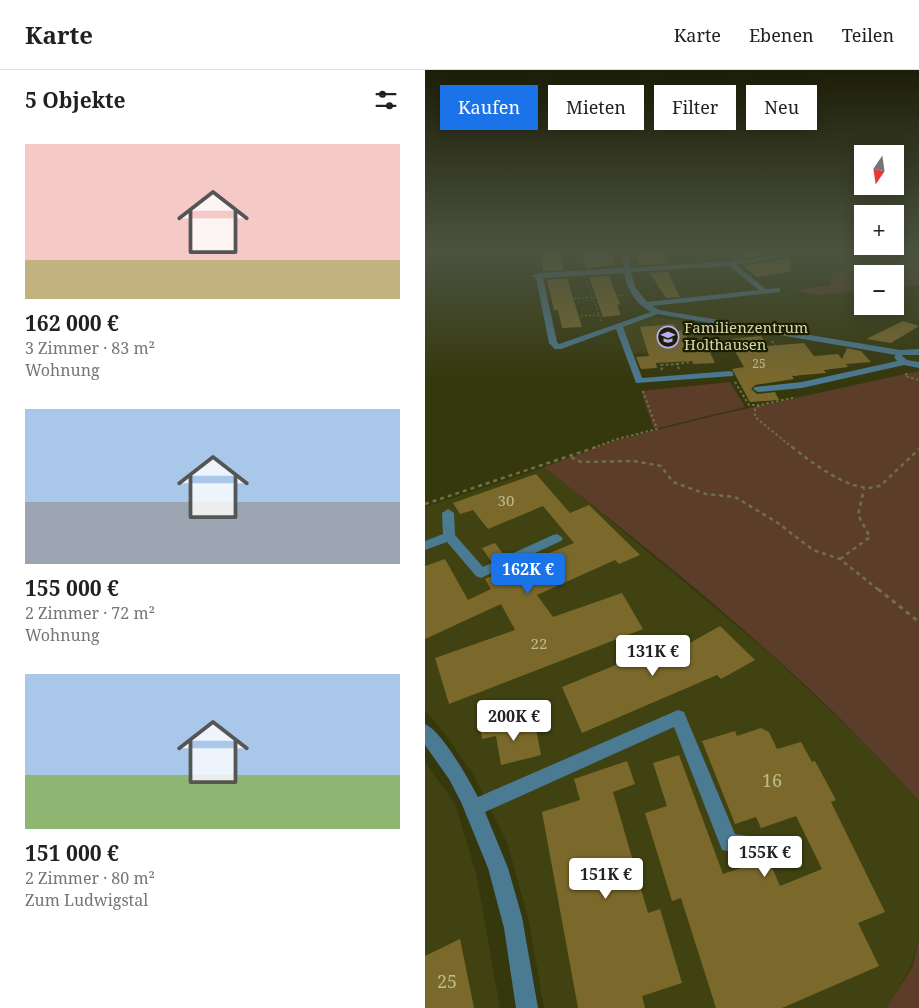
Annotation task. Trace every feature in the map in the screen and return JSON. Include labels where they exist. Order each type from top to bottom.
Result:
[{"type":"street","points":[[543,295],[553,343],[558,347],[657,312]]},
{"type":"street","points":[[635,295],[643,305],[657,312],[900,352],[919,352]]},
{"type":"street","points":[[643,305],[737,295]]},
{"type":"street","points":[[616,327],[639,381],[730,374]]},
{"type":"street","points":[[900,352],[898,356],[904,362]]},
{"type":"street","points":[[758,389],[802,385],[904,362],[919,365]]},
{"type":"street","points":[[449,513],[449,536],[481,573],[557,538]]},
{"type":"street","points":[[425,546],[449,536]]},
{"type":"street","points":[[474,808],[678,718],[729,842],[792,853]]},
{"type":"street","points":[[425,732],[463,785],[474,808],[512,918],[527,1008]]},
{"type":"path","points":[[545,301],[623,295]]},
{"type":"path","points":[[592,297],[602,323],[616,327]]},
{"type":"path","points":[[581,316],[599,315]]},
{"type":"path","points":[[765,331],[802,385]]},
{"type":"path","points":[[736,352],[777,348]]},
{"type":"path","points":[[907,372],[905,376],[919,380]]},
{"type":"path","points":[[730,374],[749,405],[760,405]]},
{"type":"path","points":[[425,504],[571,457],[617,439],[657,429],[639,381]]},
{"type":"path","points":[[755,417],[789,446],[823,469],[864,489],[877,488],[919,449]]},
{"type":"path","points":[[571,457],[581,462],[634,461],[661,466],[673,482],[706,494],[735,497],[778,524],[813,550],[840,559],[919,622]]},
{"type":"path","points":[[840,559],[869,537],[858,515],[864,489]]},
{"type":"shaded area","name":"Familienzentrum Holthausen","points":[[657,317],[705,325],[715,346],[634,354],[623,327]]},
{"type":"shaded area","points":[[919,371],[919,801],[832,711],[739,626],[544,467],[617,440],[713,416]]},
{"type":"shaded area","points":[[730,382],[745,407],[654,429],[641,391]]},
{"type":"shaded area","points":[[546,467],[767,651],[876,753],[919,801],[919,934],[912,965],[886,1008],[544,1008],[529,922],[508,845],[474,776],[445,734],[425,710],[425,507]]},
{"type":"shaded area","points":[[425,762],[455,804],[476,873],[500,1008],[425,1008]]},
{"type":"shaded area","points":[[919,936],[919,1008],[886,1008],[913,966]]},
{"type":"building","points":[[550,295],[572,295],[582,327],[562,328],[558,310],[554,310]]},
{"type":"building","points":[[595,295],[616,295],[620,304],[617,305],[621,315],[603,317]]},
{"type":"building","points":[[664,295],[679,295],[680,297],[666,298]]},
{"type":"building","points":[[903,321],[919,326],[891,343],[866,339]]},
{"type":"building","points":[[674,324],[677,331],[684,330],[693,352],[709,350],[715,363],[693,364],[692,361],[656,363],[657,368],[641,369],[636,357],[649,356],[640,327]]},
{"type":"building","points":[[761,336],[768,346],[804,343],[814,356],[838,354],[842,359],[847,348],[861,351],[871,362],[846,364],[848,367],[824,370],[826,373],[792,376],[794,379],[755,385],[751,389],[757,394],[775,392],[779,400],[750,402],[732,369],[744,367],[732,346],[736,346],[732,339]]},
{"type":"building","points":[[536,474],[570,513],[589,505],[640,555],[619,564],[615,560],[537,595],[553,617],[622,593],[643,629],[449,704],[435,658],[515,630],[501,604],[425,639],[425,566],[445,559],[468,600],[491,589],[485,579],[512,566],[513,568],[574,543],[543,506],[488,529],[473,510],[460,514],[453,503]]},
{"type":"building","points":[[495,543],[504,555],[491,561],[482,548]]},
{"type":"building","points":[[720,626],[755,660],[721,679],[717,675],[582,733],[562,687],[684,637],[688,644]]},
{"type":"building","points":[[494,722],[496,732],[535,723],[541,755],[501,765],[496,736],[482,739],[480,727]]},
{"type":"building","points":[[761,728],[769,732],[777,749],[801,742],[812,762],[815,761],[836,800],[831,802],[885,912],[858,923],[879,966],[782,1008],[716,1008],[681,898],[672,901],[645,813],[667,806],[653,763],[679,755],[723,874],[764,860],[769,861],[780,886],[822,869],[796,816],[761,828],[756,817],[735,824],[702,741],[735,731],[737,736]]},
{"type":"building","points":[[627,761],[635,784],[613,792],[648,913],[660,909],[682,983],[642,996],[645,1008],[578,1008],[542,812],[580,800],[574,779]]},
{"type":"building","points":[[460,939],[474,1008],[425,1008],[425,956]]},
{"type":"place","name":"Familienzentrum Holthausen","points":[[668,337]]}]
